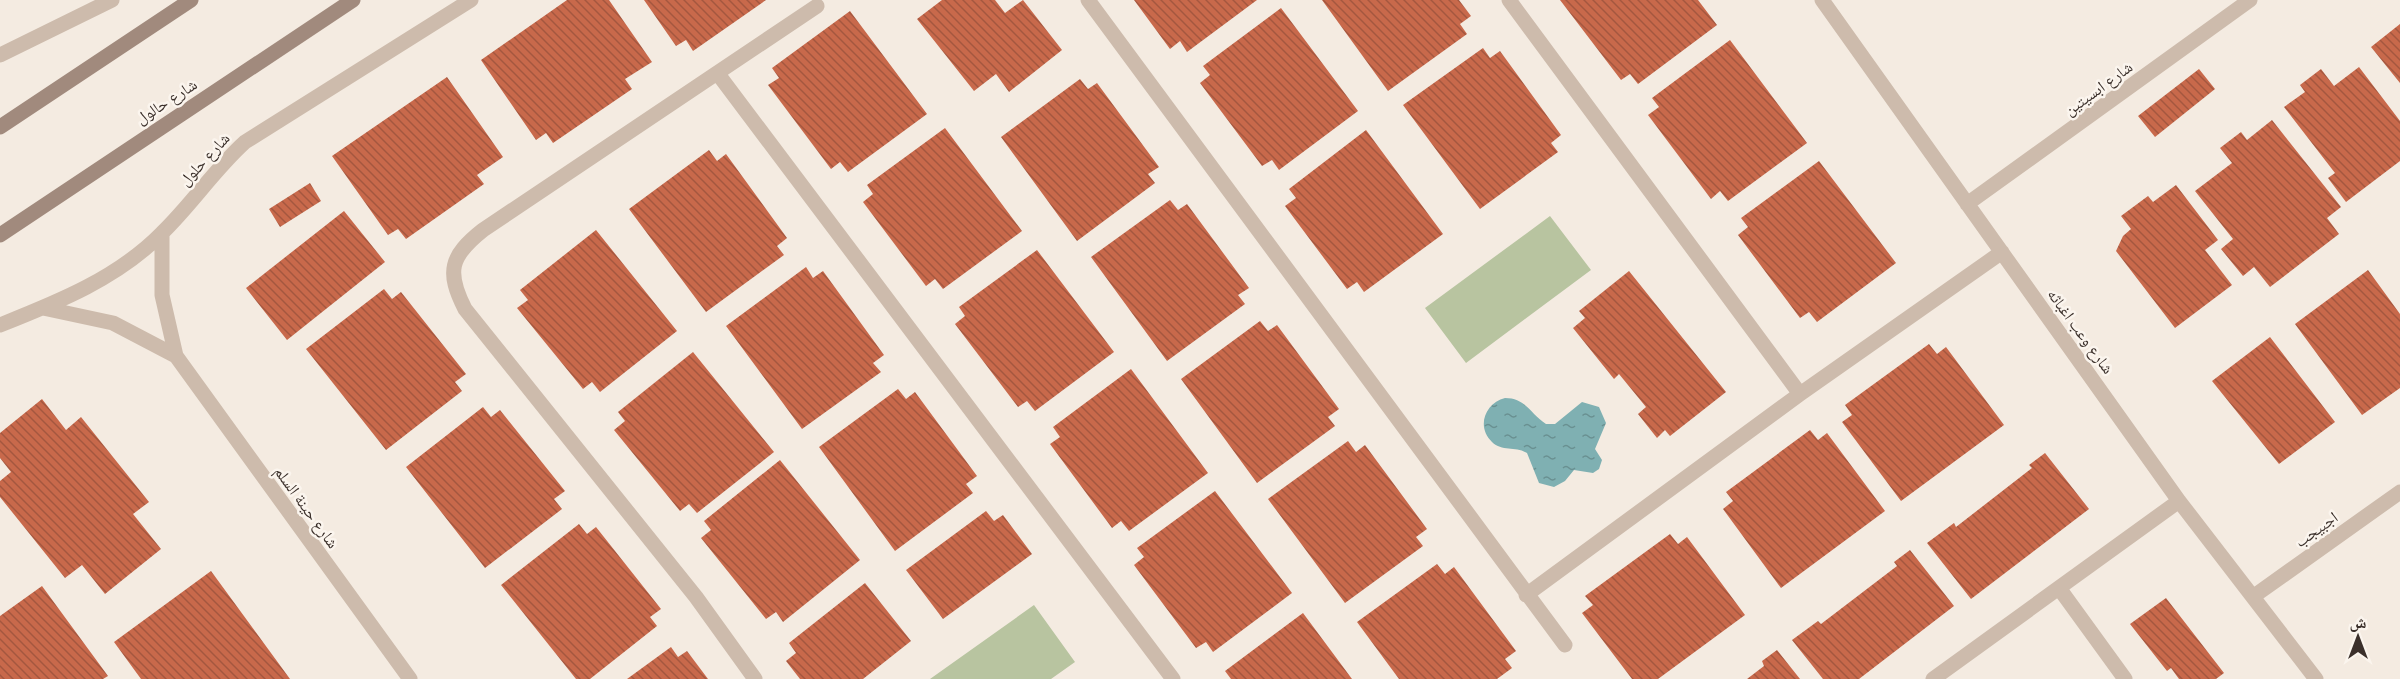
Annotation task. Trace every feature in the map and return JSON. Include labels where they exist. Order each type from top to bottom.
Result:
[{"type":"main road","points":[[4,122],[191,0]]},
{"type":"main road","name":"شارع حالول","points":[[0,235],[353,0]]},
{"type":"street","points":[[0,55],[112,0]]},
{"type":"street","name":"شارع حلول","points":[[0,325],[43,308],[111,275],[162,234],[222,163],[245,142],[471,0]]},
{"type":"street","points":[[1088,0],[1565,645]]},
{"type":"street","points":[[1509,0],[1800,394]]},
{"type":"street","name":"شارع وعب اغباثه","points":[[1822,0],[2179,501],[2316,679]]},
{"type":"street","name":"شارع ابسيتين","points":[[1967,204],[2250,0]]},
{"type":"street","points":[[755,679],[696,597],[465,309],[454,287],[453,266],[463,246],[470,241],[817,6]]},
{"type":"street","points":[[718,74],[1173,679]]},
{"type":"street","name":"شارع حينة السلم","points":[[162,234],[162,296],[176,356],[410,679]]},
{"type":"street","points":[[1526,595],[1800,394],[2002,252]]},
{"type":"street","name":"شارع حينة السلم","points":[[43,308],[112,323],[176,356]]},
{"type":"street","name":"اجبيجب","points":[[2254,596],[2400,492]]},
{"type":"street","points":[[1933,679],[2179,501]]},
{"type":"street","points":[[2059,588],[2125,679]]},
{"type":"green space","points":[[1550,216],[1591,270],[1466,363],[1425,308]]},
{"type":"green space","points":[[1034,605],[1075,662],[1051,679],[930,679]]},
{"type":"water","points":[[1505,398],[1523,404],[1546,424],[1555,424],[1582,402],[1599,407],[1606,423],[1595,449],[1602,460],[1599,469],[1593,473],[1574,470],[1565,481],[1554,487],[1539,483],[1527,453],[1496,445],[1484,430],[1488,410]]},
{"type":"building","points":[[567,0],[609,0],[652,62],[625,79],[632,89],[553,143],[546,133],[536,140],[481,60]]},
{"type":"building","points":[[644,0],[766,0],[693,51],[686,40],[676,46]]},
{"type":"building","points":[[942,0],[995,0],[1005,13],[1023,0],[1062,50],[1009,92],[996,74],[974,91],[917,19]]},
{"type":"building","points":[[1134,0],[1257,0],[1187,52],[1180,41],[1170,49]]},
{"type":"building","points":[[1322,0],[1459,0],[1471,16],[1460,24],[1467,34],[1388,91]]},
{"type":"building","points":[[1560,0],[1698,0],[1717,25],[1638,84],[1630,74],[1621,80]]},
{"type":"building","points":[[1281,8],[1358,111],[1279,170],[1272,160],[1262,166],[1200,83],[1210,75],[1203,66]]},
{"type":"building","points":[[850,11],[927,114],[848,172],[840,162],[831,169],[768,85],[779,78],[772,68]]},
{"type":"building","points":[[2400,24],[2400,83],[2371,47]]},
{"type":"building","points":[[1730,40],[1807,143],[1728,201],[1720,191],[1711,199],[1648,115],[1659,107],[1652,98]]},
{"type":"building","points":[[1483,48],[1490,58],[1500,51],[1561,135],[1551,143],[1558,152],[1480,209],[1403,105]]},
{"type":"building","points":[[2359,67],[2400,121],[2400,161],[2346,202],[2328,178],[2335,173],[2284,107],[2305,92],[2300,85],[2321,69],[2334,86]]},
{"type":"building","points":[[2199,69],[2215,89],[2155,137],[2138,116]]},
{"type":"building","points":[[447,77],[503,157],[477,175],[484,184],[406,239],[398,229],[388,235],[332,156]]},
{"type":"building","points":[[1080,79],[1088,89],[1097,83],[1159,167],[1148,174],[1155,183],[1077,241],[1001,137]]},
{"type":"building","points":[[2272,120],[2341,207],[2327,218],[2339,234],[2270,287],[2254,267],[2243,276],[2221,249],[2233,239],[2195,191],[2232,163],[2220,148],[2241,132],[2247,140]]},
{"type":"building","points":[[945,128],[1022,231],[943,289],[935,279],[926,286],[863,202],[873,194],[867,185]]},
{"type":"building","points":[[1366,130],[1443,234],[1364,292],[1357,282],[1347,289],[1285,206],[1296,198],[1289,189]]},
{"type":"building","points":[[709,150],[717,161],[726,154],[787,238],[777,246],[784,255],[706,312],[629,209]]},
{"type":"building","points":[[1819,161],[1896,263],[1817,322],[1809,312],[1800,318],[1738,235],[1748,227],[1741,218]]},
{"type":"building","points":[[310,183],[321,201],[280,227],[269,209]]},
{"type":"building","points":[[2176,185],[2218,240],[2205,250],[2232,285],[2175,328],[2116,251],[2123,236],[2131,229],[2121,216],[2148,196],[2153,202]]},
{"type":"building","points":[[1170,200],[1178,210],[1187,204],[1249,288],[1238,295],[1245,304],[1167,361],[1091,257]]},
{"type":"building","points":[[344,211],[385,262],[287,340],[246,288]]},
{"type":"building","points":[[596,230],[677,331],[600,392],[592,382],[583,389],[517,308],[528,300],[520,290]]},
{"type":"building","points":[[1037,250],[1114,352],[1035,411],[1027,401],[1018,407],[955,324],[965,316],[959,307]]},
{"type":"building","points":[[806,267],[813,278],[823,271],[884,355],[873,363],[881,372],[802,429],[726,326]]},
{"type":"building","points":[[2368,270],[2400,314],[2400,388],[2362,415],[2295,324]]},
{"type":"building","points":[[1629,271],[1726,392],[1670,436],[1665,430],[1657,438],[1638,414],[1646,407],[1619,374],[1614,379],[1573,328],[1585,318],[1579,311]]},
{"type":"building","points":[[384,289],[392,299],[401,292],[466,374],[455,382],[462,391],[386,450],[306,349]]},
{"type":"building","points":[[1260,321],[1268,331],[1277,325],[1339,409],[1328,417],[1335,426],[1257,483],[1181,379]]},
{"type":"building","points":[[2270,337],[2335,422],[2279,464],[2212,381]]},
{"type":"building","points":[[1929,344],[1937,354],[1946,347],[2004,425],[1901,501],[1842,422],[1852,415],[1845,405]]},
{"type":"building","points":[[693,352],[774,452],[697,513],[689,504],[680,511],[614,430],[625,421],[618,412]]},
{"type":"building","points":[[1131,369],[1208,473],[1129,531],[1121,521],[1112,528],[1050,444],[1060,437],[1053,427]]},
{"type":"building","points":[[898,389],[906,399],[915,392],[977,476],[966,484],[973,493],[895,551],[819,447]]},
{"type":"building","points":[[42,399],[66,430],[81,417],[149,502],[133,514],[161,549],[105,594],[82,565],[65,578],[0,497],[0,481],[11,472],[0,458],[0,433]]},
{"type":"building","points":[[483,407],[491,417],[500,410],[565,491],[554,499],[562,509],[485,568],[406,467]]},
{"type":"building","points":[[1810,430],[1818,440],[1827,433],[1885,511],[1781,588],[1723,509],[1733,501],[1726,492]]},
{"type":"building","points":[[1348,441],[1356,452],[1365,445],[1427,529],[1416,537],[1423,546],[1345,603],[1268,499]]},
{"type":"building","points":[[2045,453],[2089,509],[1971,599],[1927,543],[1954,523],[1956,527],[2032,468],[2029,465]]},
{"type":"building","points":[[780,460],[860,560],[783,622],[776,612],[766,619],[701,538],[711,530],[704,521]]},
{"type":"building","points":[[1215,491],[1292,593],[1213,652],[1206,642],[1196,648],[1134,565],[1144,557],[1137,548]]},
{"type":"building","points":[[986,511],[994,521],[1003,515],[1032,554],[943,619],[906,570]]},
{"type":"building","points":[[579,524],[587,534],[596,527],[661,609],[650,617],[657,626],[590,679],[576,679],[501,585]]},
{"type":"building","points":[[1670,534],[1678,544],[1687,537],[1745,615],[1658,679],[1632,679],[1582,613],[1593,605],[1585,596]]},
{"type":"building","points":[[1910,550],[1954,606],[1859,679],[1823,679],[1792,640],[1818,621],[1821,624],[1897,566],[1894,562]]},
{"type":"building","points":[[1437,564],[1445,574],[1454,567],[1516,651],[1505,659],[1512,668],[1497,679],[1399,679],[1357,622]]},
{"type":"building","points":[[211,571],[290,679],[141,679],[114,642]]},
{"type":"building","points":[[865,583],[911,641],[863,679],[800,679],[786,661],[796,653],[789,643]]},
{"type":"building","points":[[42,586],[108,676],[103,679],[0,679],[0,616]]},
{"type":"building","points":[[2166,598],[2224,673],[2216,679],[2179,679],[2171,668],[2167,671],[2130,624]]},
{"type":"building","points":[[1303,613],[1352,679],[1231,679],[1225,671]]},
{"type":"building","points":[[671,647],[678,657],[687,651],[708,679],[627,679]]},
{"type":"building","points":[[1777,650],[1800,679],[1747,679],[1764,666],[1762,661]]}]
